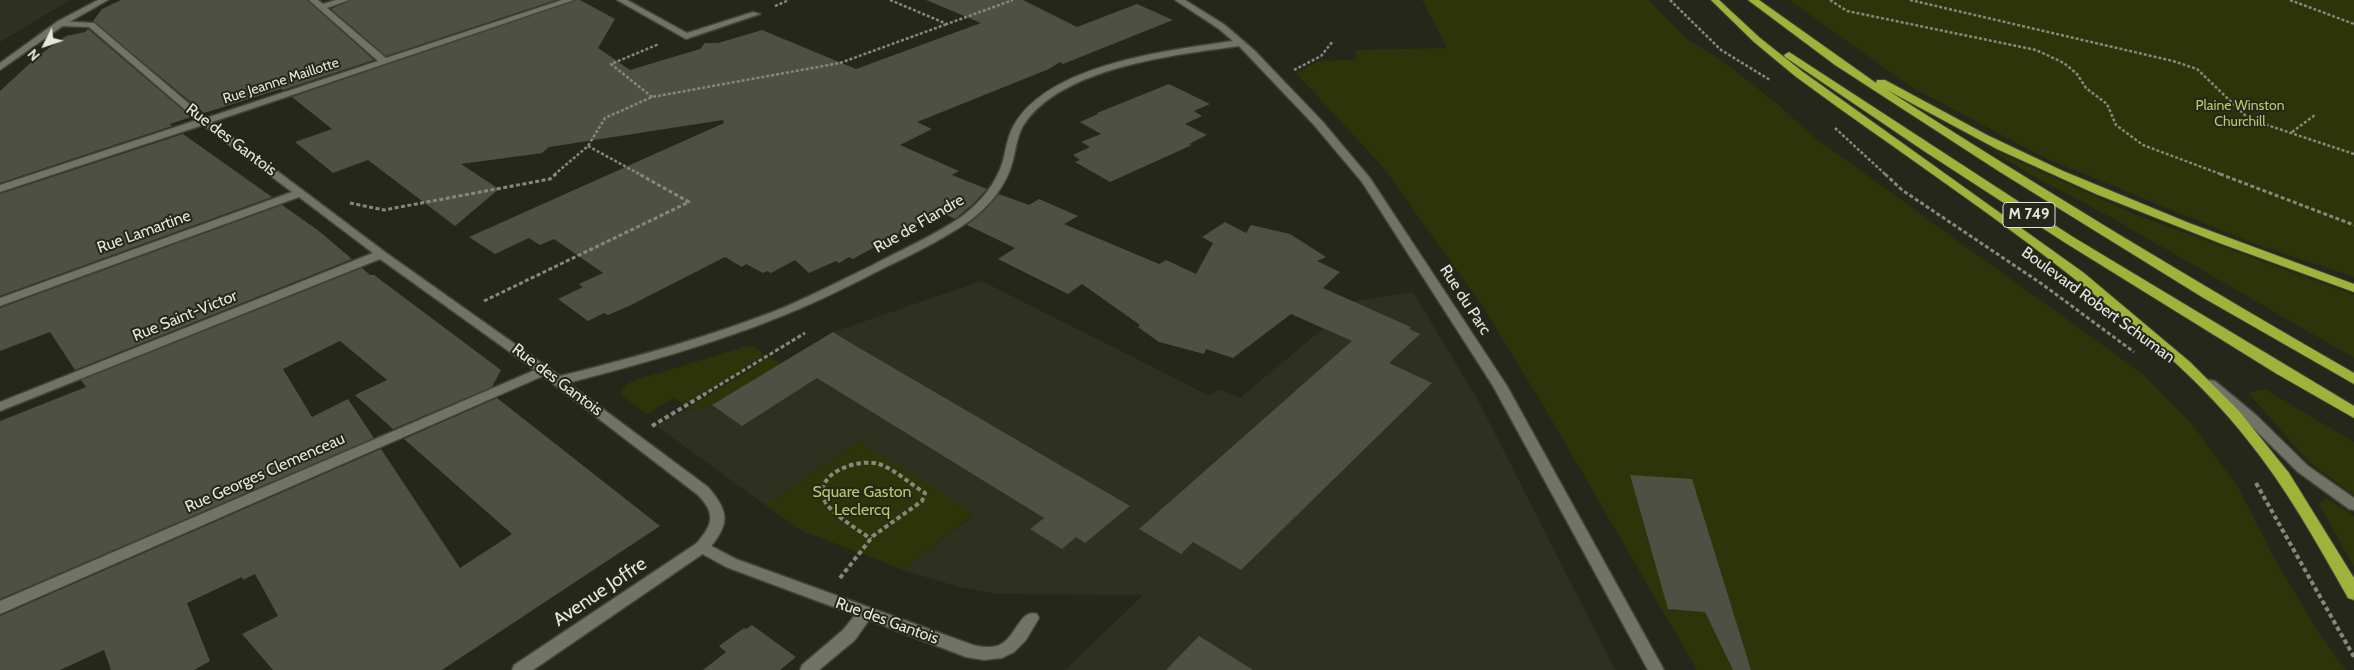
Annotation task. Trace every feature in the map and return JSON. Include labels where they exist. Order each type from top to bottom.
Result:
[{"type":"highway","points":[[1715,0],[1757,40],[1799,74],[2085,282],[2190,369],[2235,415],[2270,460],[2311,519],[2354,593]]},
{"type":"highway","name":"Boulevard Robert Schuman","points":[[1715,0],[1833,86],[2024,212],[2178,308],[2354,413]]},
{"type":"highway","name":"M 749","points":[[1753,0],[1884,94],[2056,203],[2249,319],[2354,379]]},
{"type":"highway","points":[[1808,41],[1970,132],[2034,162],[2209,235],[2354,288]]},
{"type":"street","points":[[0,66],[61,23],[104,0]]},
{"type":"street","points":[[313,0],[386,62]]},
{"type":"street","points":[[321,7],[345,0]]},
{"type":"street","name":"Rue Jeanne Maillotte","points":[[0,189],[570,0]]},
{"type":"street","points":[[621,0],[686,36],[756,14]]},
{"type":"street","name":"Rue du Parc","points":[[1179,0],[1222,27],[1241,44],[1318,123],[1366,180],[1500,386],[1656,670]]},
{"type":"street","name":"Rue des Gantois","points":[[61,23],[91,25],[204,121],[381,254],[558,381],[703,491],[717,506],[718,522],[715,531],[702,547],[731,563],[972,652],[990,654],[1010,648],[1031,618]]},
{"type":"street","name":"Rue de Flandre","points":[[558,381],[693,343],[769,318],[820,296],[947,230],[979,207],[998,184],[1005,170],[1013,137],[1030,110],[1041,100],[1064,86],[1101,71],[1141,61],[1241,44]]},
{"type":"street","name":"Rue Lamartine","points":[[0,302],[300,193]]},
{"type":"street","name":"Rue Saint-Victor","points":[[0,407],[381,254]]},
{"type":"street","points":[[2190,369],[2251,418],[2303,469],[2354,506]]},
{"type":"street","name":"Rue Georges Clemenceau","points":[[0,608],[544,371]]},
{"type":"street","name":"Avenue Joffre","points":[[520,670],[702,547]]},
{"type":"street","points":[[808,670],[849,635],[865,613]]},
{"type":"path","points":[[890,0],[946,24]]},
{"type":"path","points":[[347,202],[384,210],[550,179],[588,146],[604,118],[652,97],[840,62],[1012,0]]},
{"type":"path","points":[[1670,0],[1721,50],[1775,83]]},
{"type":"path","points":[[1830,0],[1847,11],[2036,50],[2064,63],[2077,74],[2086,88],[2107,104],[2116,125],[2143,145],[2354,225]]},
{"type":"path","points":[[1910,0],[2173,61],[2197,69],[2249,119],[2354,154]]},
{"type":"path","points":[[2290,0],[2354,24]]},
{"type":"path","points":[[652,97],[610,64],[644,49],[686,36]]},
{"type":"path","points":[[1276,79],[1321,56],[1333,41]]},
{"type":"path","points":[[2292,133],[2315,115]]},
{"type":"path","name":"Boulevard Robert Schuman","points":[[1834,127],[1902,190],[2042,284],[2142,358]]},
{"type":"path","points":[[463,311],[689,202],[588,146]]},
{"type":"path","points":[[633,438],[805,333]]},
{"type":"path","points":[[824,598],[871,539],[922,501],[925,493],[878,463],[845,466],[828,478],[822,490],[824,501],[847,522],[871,539]]},
{"type":"path","points":[[2254,479],[2354,657]]},
{"type":"shaded area","points":[[0,0],[70,0],[0,42]]},
{"type":"shaded area","points":[[982,281],[1210,396],[1218,389],[1240,398],[1356,301],[1413,292],[1479,402],[1615,670],[1065,670],[1143,595],[998,594],[959,587],[903,570],[974,515],[859,441],[765,505],[657,426],[683,411],[712,405],[833,332]]},
{"type":"green space","points":[[1422,0],[1649,0],[1686,38],[1721,60],[1775,102],[1814,137],[2144,375],[2192,424],[2239,489],[2280,569],[2320,634],[2346,670],[1697,670],[1540,400],[1481,304],[1383,167],[1296,73],[1319,61],[1357,60],[1355,50],[1447,48]]},
{"type":"green space","name":"Plaine Winston Churchill","points":[[1789,0],[2354,0],[2354,277],[2255,244],[2047,159],[1913,88]]},
{"type":"green space","points":[[1983,145],[2134,214],[2354,295],[2354,358],[2107,215],[2033,176]]},
{"type":"green space","points":[[751,345],[765,355],[685,405],[674,398],[647,414],[623,397],[621,391],[629,383]]},
{"type":"green space","points":[[770,357],[781,364],[712,405],[683,411]]},
{"type":"green space","points":[[2265,389],[2354,442],[2354,495],[2309,462],[2248,393]]},
{"type":"green space","name":"Square Gaston Leclercq","points":[[859,441],[974,514],[903,570],[798,529],[765,505]]},
{"type":"green space","points":[[2327,498],[2354,516],[2354,567],[2318,503]]},
{"type":"building","points":[[121,0],[307,0],[374,60],[283,90],[281,89],[204,113],[93,21],[102,9]]},
{"type":"building","points":[[351,0],[556,0],[386,56],[331,9]]},
{"type":"building","points":[[580,0],[615,19],[598,48],[630,70],[700,49],[705,43],[718,43],[762,30],[856,69],[981,23],[926,0],[1023,0],[1077,27],[1137,4],[1173,20],[1063,64],[1060,62],[1049,69],[917,122],[932,129],[900,145],[959,171],[952,175],[987,189],[955,219],[939,211],[853,259],[849,257],[839,263],[836,261],[809,273],[795,260],[771,273],[767,271],[763,273],[746,264],[742,267],[725,257],[629,306],[608,315],[604,313],[588,321],[558,299],[583,287],[579,284],[603,273],[554,239],[540,245],[529,238],[495,254],[469,237],[724,123],[723,120],[549,147],[542,153],[461,164],[499,189],[455,226],[368,160],[333,173],[295,142],[332,129],[292,97]]},
{"type":"building","points":[[88,29],[191,117],[170,124],[172,126],[0,183],[0,91],[38,56],[66,36],[85,32]]},
{"type":"building","points":[[1169,84],[1210,104],[1194,111],[1202,116],[1185,124],[1207,135],[1189,144],[1192,145],[1110,182],[1075,162],[1080,160],[1073,155],[1090,147],[1081,142],[1101,134],[1080,122],[1097,113]]},
{"type":"building","points":[[183,134],[272,197],[0,296],[0,194]]},
{"type":"building","points":[[999,194],[1029,205],[1039,199],[1078,216],[1064,224],[1159,264],[1166,260],[1196,274],[1213,243],[1202,237],[1225,222],[1246,233],[1251,225],[1290,234],[1326,257],[1317,261],[1340,272],[1323,288],[1411,327],[1409,329],[1420,334],[1389,363],[1432,383],[1241,570],[1193,542],[1181,554],[1139,529],[1352,341],[1291,314],[1233,358],[1206,349],[1204,354],[1159,342],[1138,327],[1140,325],[1082,284],[1068,294],[998,259],[1015,248],[967,225],[984,211]]},
{"type":"building","points":[[282,205],[319,231],[352,259],[75,370],[50,332],[0,351],[0,308]]},
{"type":"building","points":[[362,268],[501,370],[492,387],[393,429],[355,395],[387,380],[340,341],[283,369],[312,417],[348,399],[374,438],[0,599],[0,421],[86,387],[81,380]]},
{"type":"building","points":[[833,332],[1130,506],[1085,543],[1076,537],[1062,549],[1030,529],[1044,518],[817,378],[742,426],[712,405]]},
{"type":"building","points":[[497,398],[660,526],[442,670],[273,670],[242,634],[278,616],[255,574],[243,580],[242,577],[187,603],[210,661],[194,670],[111,670],[104,650],[60,670],[0,670],[0,616],[381,449],[460,568],[512,534],[404,439]]},
{"type":"building","points":[[1630,475],[1692,479],[1751,670],[1733,670],[1705,612],[1668,609]]},
{"type":"building","points":[[752,625],[796,657],[780,670],[703,670],[726,652],[719,646],[744,628],[746,629]]},
{"type":"building","points":[[1199,636],[1253,670],[1166,670]]}]
